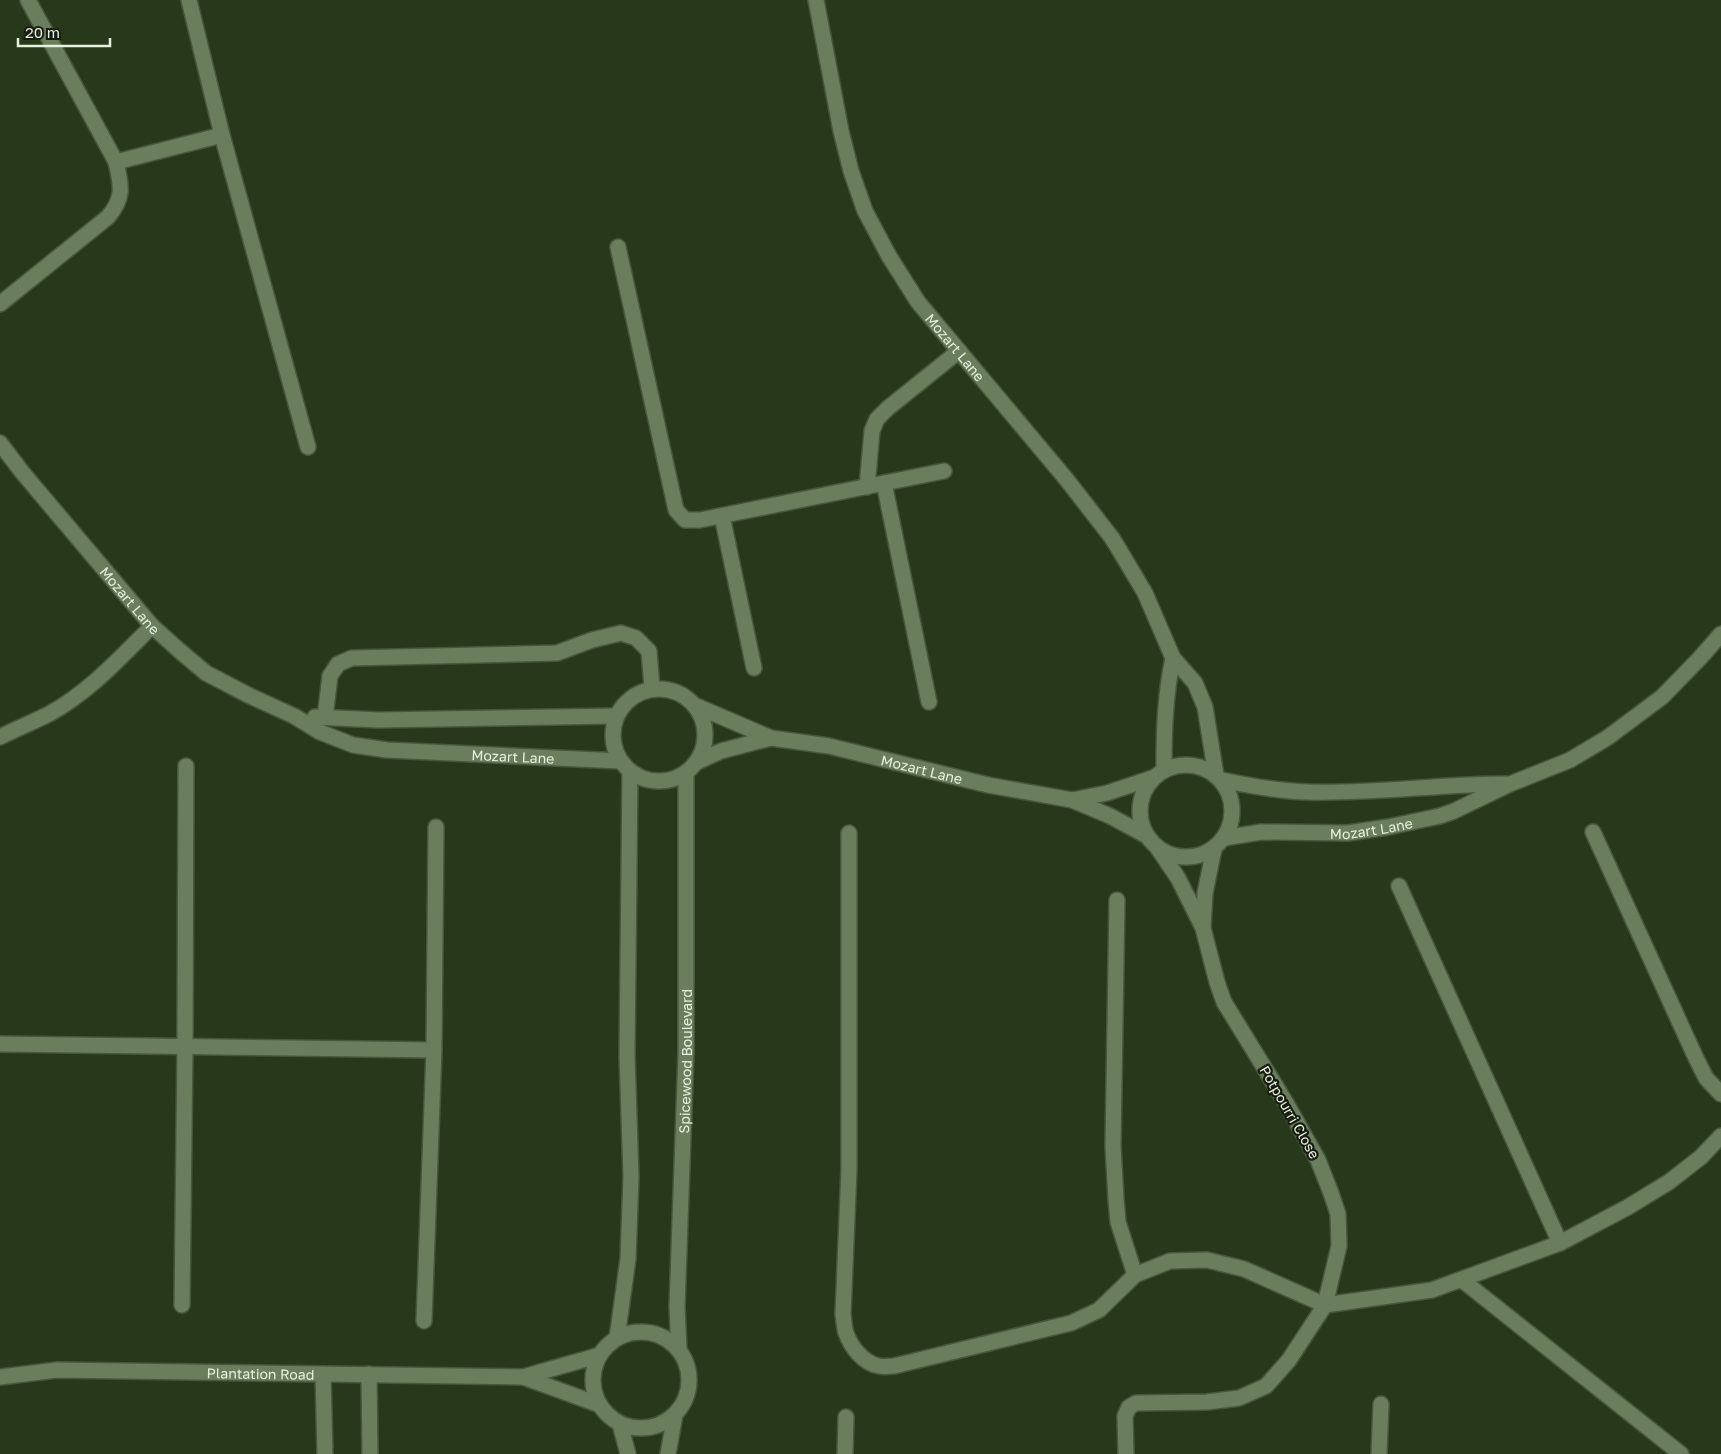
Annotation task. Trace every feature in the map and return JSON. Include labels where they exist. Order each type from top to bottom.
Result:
[{"type":"street","points":[[0,304],[108,217],[114,210],[120,197],[121,187],[116,162],[28,0]]},
{"type":"street","points":[[189,0],[222,135],[308,447]]},
{"type":"street","name":"Mozart Lane","points":[[816,0],[841,131],[851,171],[865,211],[904,281],[918,302],[1067,480],[1112,538],[1145,593],[1173,658],[1195,683],[1205,707],[1219,778],[1275,790],[1308,792],[1356,792],[1510,784]]},
{"type":"street","points":[[116,162],[222,135]]},
{"type":"street","points":[[618,247],[676,510],[685,520],[700,520],[722,516],[944,472]]},
{"type":"street","points":[[867,487],[872,431],[877,419],[959,351]]},
{"type":"street","name":"Mozart Lane","points":[[0,443],[22,472],[152,626],[206,673],[250,696],[294,716],[320,732],[353,745],[386,750],[625,766]]},
{"type":"street","points":[[884,484],[929,702]]},
{"type":"street","points":[[722,516],[754,668]]},
{"type":"street","points":[[0,737],[49,714],[102,676],[152,626]]},
{"type":"street","points":[[325,717],[330,676],[338,664],[352,658],[557,653],[592,640],[621,633],[636,638],[649,651],[652,688]]},
{"type":"street","name":"Mozart Lane","points":[[1219,843],[1261,832],[1348,833],[1366,831],[1447,814],[1510,784],[1570,760],[1607,738],[1662,697],[1721,634]]},
{"type":"street","points":[[1164,769],[1166,692],[1173,658]]},
{"type":"street","points":[[652,688],[667,689],[682,695],[694,705],[771,738],[721,751],[673,780],[658,782],[643,779],[625,766],[614,747],[612,731],[616,716],[624,703],[637,693],[652,688]]},
{"type":"street","points":[[691,768],[704,748],[705,733],[702,718],[694,705]]},
{"type":"street","name":"Mozart Lane","points":[[294,716],[379,720],[616,716]]},
{"type":"street","name":"Mozart Lane","points":[[771,738],[830,746],[988,785],[1072,800],[1110,816],[1152,842]]},
{"type":"street","points":[[1179,764],[1195,765],[1210,770],[1219,778],[1230,794],[1233,809],[1231,824],[1219,843],[1200,855],[1186,857],[1170,855],[1152,842],[1141,823],[1140,807],[1143,792],[1152,778],[1164,769],[1179,764]]},
{"type":"street","points":[[182,1305],[186,1048],[186,766]]},
{"type":"street","points":[[625,766],[627,1056],[631,1177],[628,1259],[617,1338],[604,1348],[596,1363],[593,1379],[595,1393],[600,1405],[608,1416],[620,1424],[634,1428],[649,1428],[663,1424],[675,1415]]},
{"type":"street","name":"Spicewood Boulevard","points":[[679,1350],[677,1307],[686,1052],[691,768]]},
{"type":"street","name":"Mozart Lane","points":[[1072,800],[1107,793],[1152,778]]},
{"type":"street","points":[[424,1321],[434,1050],[436,827]]},
{"type":"street","points":[[1593,832],[1695,1056],[1706,1078],[1721,1094]]},
{"type":"street","points":[[849,833],[849,1169],[843,1314],[846,1333],[852,1344],[862,1358],[871,1364],[894,1366],[1071,1324],[1099,1310],[1135,1275],[1170,1261],[1207,1260],[1244,1269],[1325,1305],[1432,1290],[1560,1242],[1628,1207],[1669,1182],[1701,1157],[1721,1136]]},
{"type":"street","name":"Potpourri Close","points":[[1126,1454],[1125,1416],[1129,1407],[1136,1402],[1187,1403],[1239,1398],[1266,1386],[1289,1360],[1325,1305],[1339,1246],[1338,1214],[1318,1160],[1286,1103],[1224,1002],[1203,928],[1178,878],[1152,842]]},
{"type":"street","name":"Potpourri Close","points":[[1203,928],[1206,893],[1219,843]]},
{"type":"street","points":[[1399,886],[1560,1242]]},
{"type":"street","points":[[1117,900],[1113,1146],[1118,1222],[1135,1275]]},
{"type":"street","points":[[0,1044],[434,1050]]},
{"type":"street","points":[[1462,1280],[1674,1452]]},
{"type":"street","name":"Spicewood Boulevard","points":[[617,1338],[633,1332],[650,1332],[667,1338],[679,1350],[690,1376],[689,1390],[683,1404],[675,1415]]},
{"type":"street","name":"Plantation Road","points":[[0,1377],[57,1370],[523,1377],[600,1355]]},
{"type":"street","points":[[323,1374],[325,1454]]},
{"type":"street","points":[[369,1374],[370,1454]]},
{"type":"street","name":"Plantation Road","points":[[523,1377],[600,1405]]},
{"type":"street","points":[[1379,1454],[1381,1404]]},
{"type":"street","points":[[668,1454],[675,1415]]},
{"type":"street","points":[[845,1454],[846,1417]]},
{"type":"street","points":[[620,1424],[628,1454]]}]
